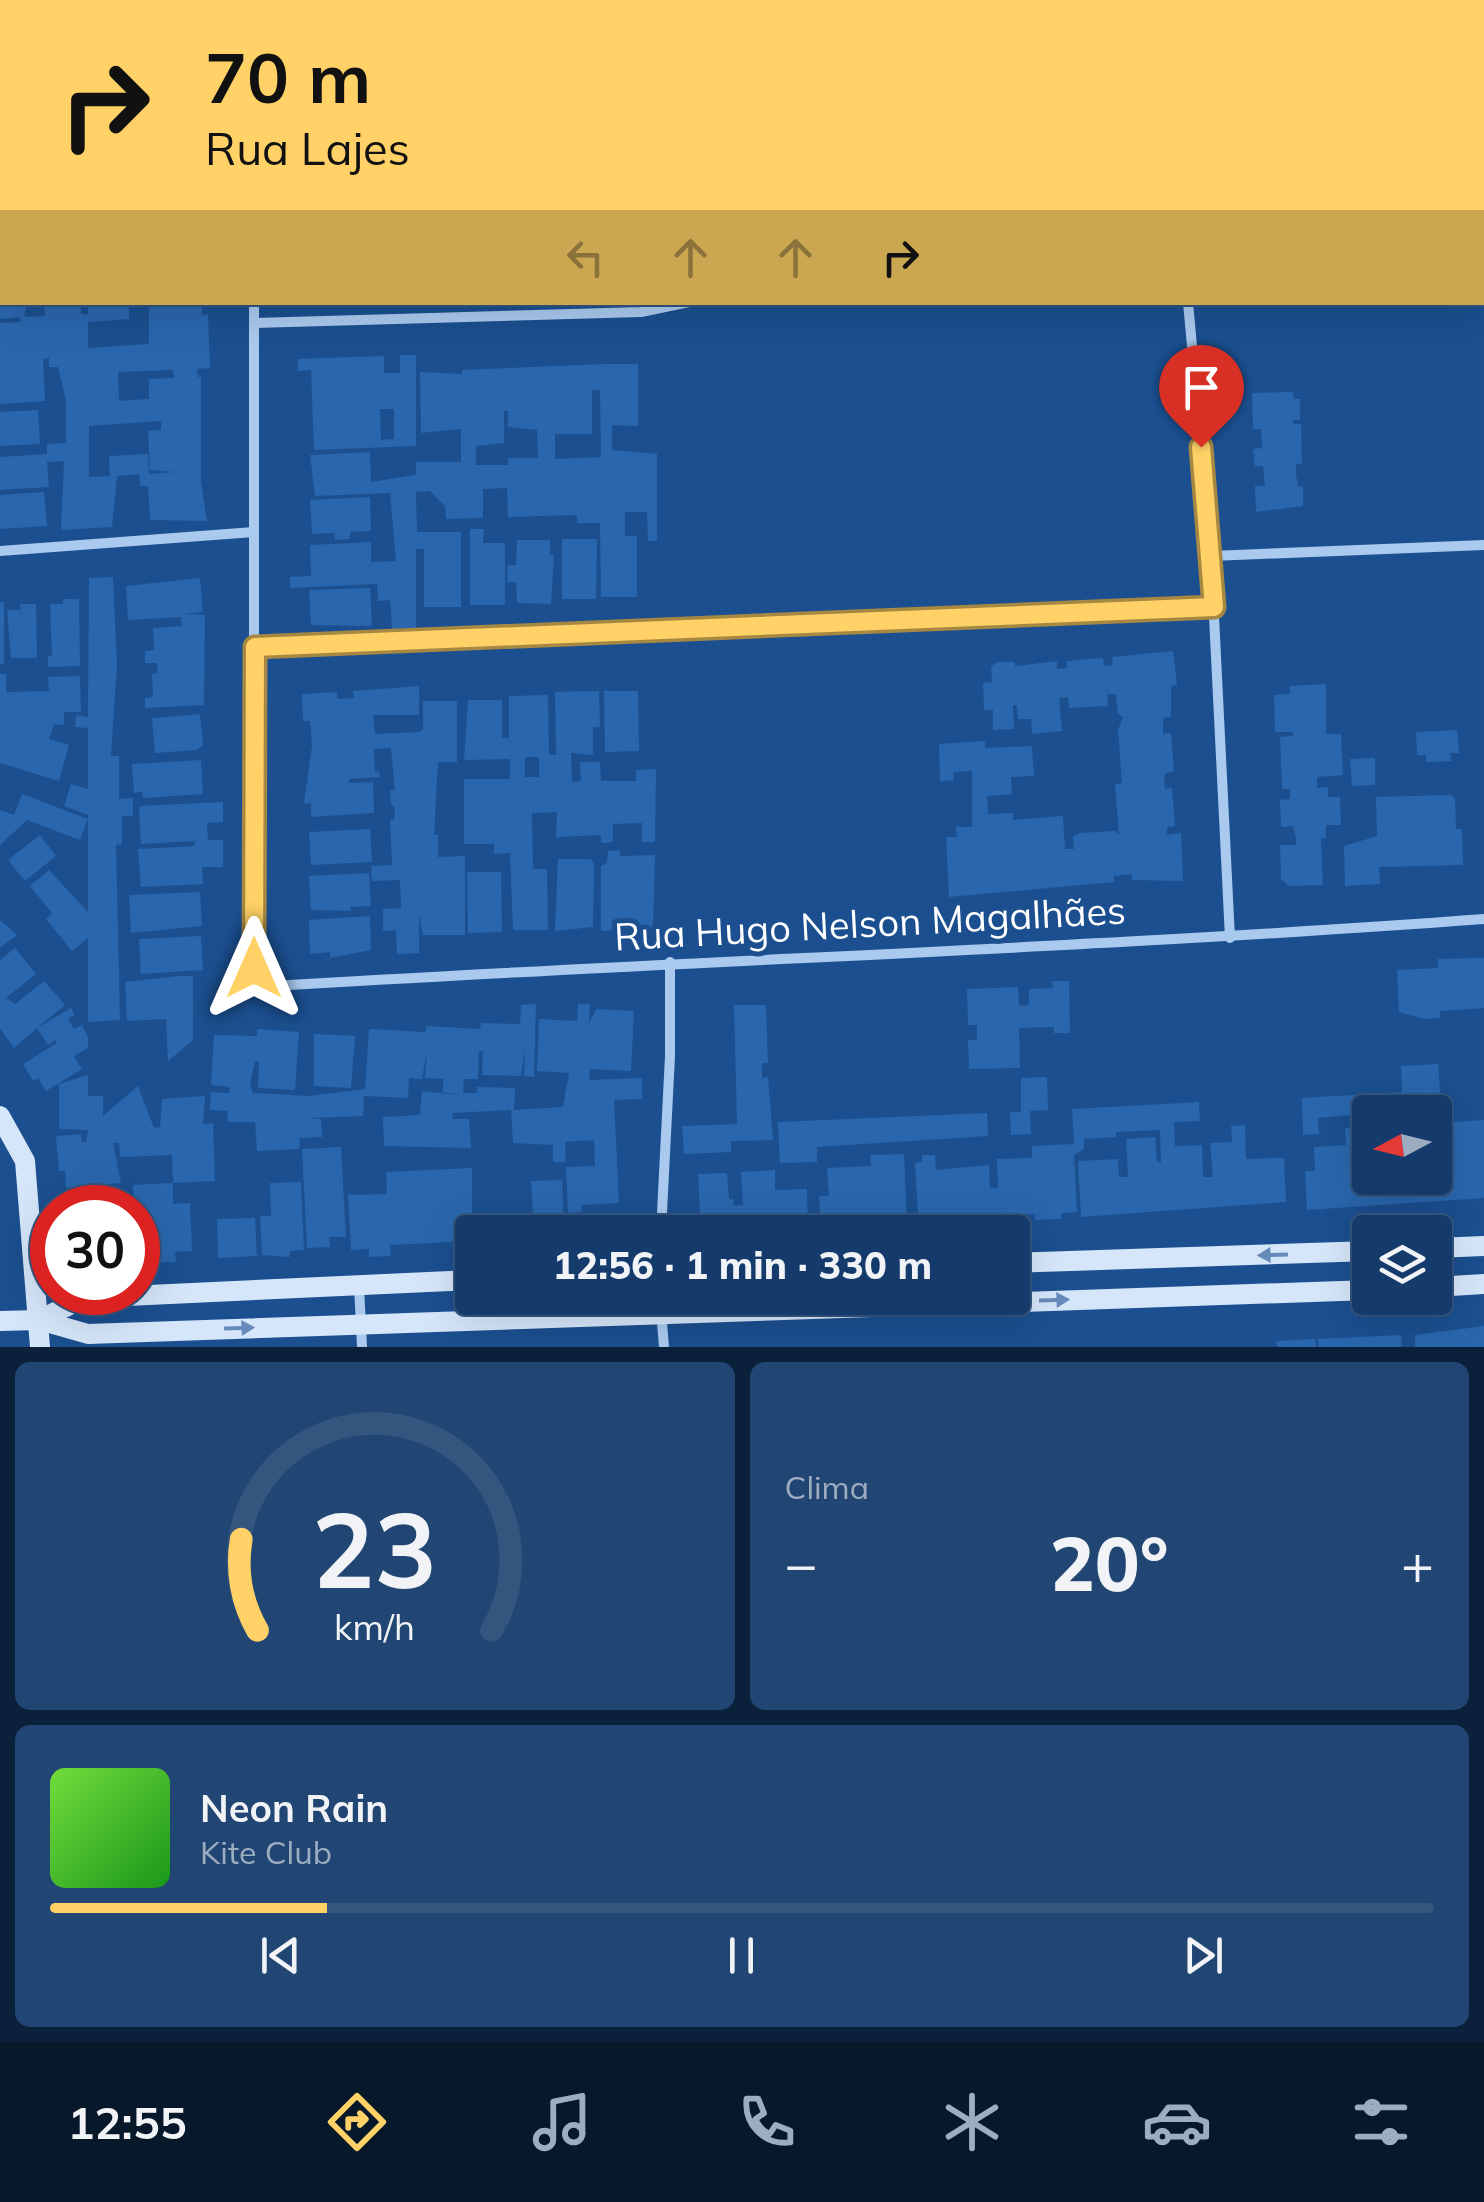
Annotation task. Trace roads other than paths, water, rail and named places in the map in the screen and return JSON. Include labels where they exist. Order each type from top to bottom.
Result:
[{"type":"street","points":[[254,305],[255,647],[1214,607]]},
{"type":"street","points":[[254,323],[641,312],[675,305]]},
{"type":"street","points":[[1188,305],[1211,556],[1230,938]]},
{"type":"street","points":[[0,551],[254,532]]},
{"type":"street","points":[[1211,556],[1484,545]]},
{"type":"street","name":"Rua Hugo Nelson Magalhães","points":[[255,647],[254,968],[260,982],[274,986],[670,962],[1230,938],[1484,919]]},
{"type":"street","points":[[662,1215],[670,962]]},
{"type":"street","points":[[0,1116],[26,1160],[40,1347]]},
{"type":"street","points":[[1452,1247],[1484,1246]]},
{"type":"street","points":[[1030,1261],[1352,1252]]},
{"type":"street","points":[[39,1320],[84,1298],[455,1281]]},
{"type":"street","points":[[1452,1286],[1484,1284]]},
{"type":"street","points":[[360,1286],[362,1347]]},
{"type":"street","points":[[1030,1297],[1352,1290]]},
{"type":"street","points":[[0,1320],[39,1320],[88,1334],[503,1315]]},
{"type":"street","points":[[662,1315],[664,1347]]}]
